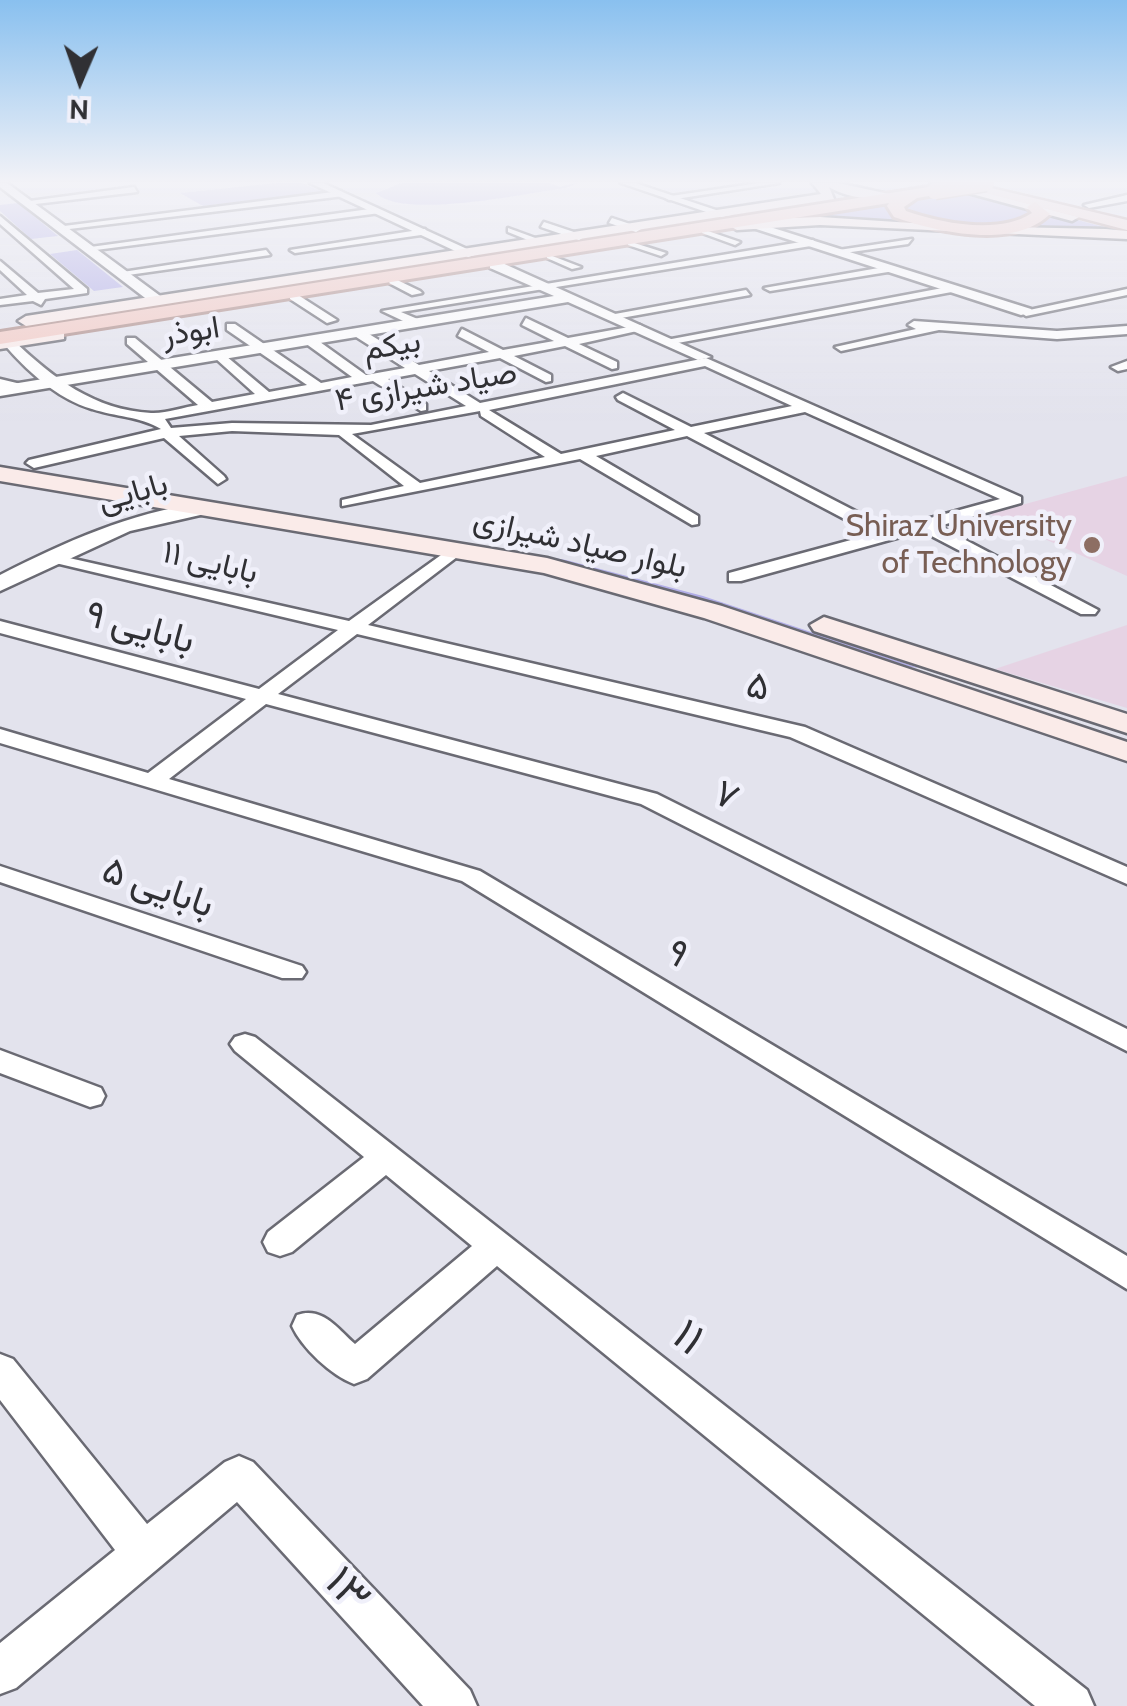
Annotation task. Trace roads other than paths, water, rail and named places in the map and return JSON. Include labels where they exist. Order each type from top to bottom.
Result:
[{"type":"highway","points":[[2,335],[448,263]]},
{"type":"highway","points":[[223,291],[483,263]]},
{"type":"highway","points":[[358,278],[389,274]]},
{"type":"highway","points":[[358,278],[437,274]]},
{"type":"highway","points":[[188,305],[272,288]]},
{"type":"highway","points":[[2,335],[28,321]]},
{"type":"main road","points":[[2,335],[294,297],[436,263]]},
{"type":"main road","points":[[28,321],[223,291],[389,274],[437,274],[500,263]]},
{"type":"main road","name":"بلوار صیاد شیرازی","points":[[0,457],[568,550],[723,592],[1127,724]]},
{"type":"main road","name":"بلوار صیاد شیرازی","points":[[0,474],[547,566],[632,588],[1127,752]]},
{"type":"main road","points":[[914,681],[938,662]]},
{"type":"street","points":[[0,302],[83,291],[46,263]]},
{"type":"street","points":[[107,263],[158,301]]},
{"type":"street","points":[[121,273],[196,263]]},
{"type":"street","points":[[416,323],[388,311],[690,263]]},
{"type":"street","points":[[728,267],[759,263]]},
{"type":"street","points":[[873,263],[1072,330]]},
{"type":"street","points":[[0,264],[48,310]]},
{"type":"street","points":[[494,265],[1014,500],[734,576]]},
{"type":"street","points":[[770,288],[890,268]]},
{"type":"street","points":[[389,274],[416,293]]},
{"type":"street","points":[[667,341],[953,289]]},
{"type":"street","points":[[866,292],[974,328]]},
{"type":"street","points":[[1026,312],[1127,292]]},
{"type":"street","points":[[610,316],[746,293]]},
{"type":"street","points":[[569,298],[588,295]]},
{"type":"street","points":[[294,297],[331,320]]},
{"type":"street","name":"ابوذر","points":[[0,391],[569,298]]},
{"type":"street","points":[[808,302],[859,320]]},
{"type":"street","points":[[1074,302],[1127,320]]},
{"type":"street","points":[[780,307],[830,326]]},
{"type":"street","points":[[720,318],[766,338]]},
{"type":"street","points":[[526,322],[612,365]]},
{"type":"street","points":[[914,324],[1101,334],[1127,330]]},
{"type":"street","points":[[841,347],[946,326]]},
{"type":"street","points":[[231,327],[342,395]]},
{"type":"street","name":"بیکم","points":[[154,417],[640,330]]},
{"type":"street","points":[[358,332],[559,459]]},
{"type":"street","points":[[462,333],[546,378]]},
{"type":"street","points":[[1101,334],[1127,343]]},
{"type":"street","points":[[2,335],[51,382],[90,404],[154,417],[218,479]]},
{"type":"street","points":[[132,340],[209,407]]},
{"type":"street","points":[[309,340],[421,406]]},
{"type":"street","points":[[825,341],[860,354]]},
{"type":"street","points":[[220,355],[266,396]]},
{"type":"street","name":"صیاد شیرازی ۴","points":[[34,463],[94,445],[170,432],[230,427],[341,432],[371,429],[704,360]]},
{"type":"street","points":[[0,383],[20,388]]},
{"type":"street","points":[[623,397],[888,535]]},
{"type":"street","points":[[348,503],[807,407]]},
{"type":"street","points":[[345,436],[417,488]]},
{"type":"street","points":[[582,454],[692,520]]},
{"type":"street","name":"بابایی","points":[[83,542],[123,510],[127,497]]},
{"type":"street","name":"بابایی","points":[[4,578],[156,514],[202,509]]},
{"type":"street","points":[[923,525],[1088,610]]},
{"type":"street","points":[[150,780],[454,550]]},
{"type":"street","name":"بابایی ۱۱","points":[[53,558],[353,627]]},
{"type":"street","name":"بابایی ۹","points":[[0,627],[262,696]]},
{"type":"street","name":"۵","points":[[353,627],[797,732],[1127,876]]},
{"type":"street","name":"۷","points":[[262,696],[649,799],[1127,1042]]},
{"type":"street","name":"۹","points":[[0,736],[472,876],[1127,1274]]},
{"type":"street","name":"بابایی ۵","points":[[7,884],[292,972]]},
{"type":"street","name":"۱۱","points":[[244,1044],[1071,1706]]},
{"type":"street","points":[[0,1061],[90,1096]]},
{"type":"street","points":[[280,1242],[386,1157]]},
{"type":"street","points":[[310,1326],[354,1368],[496,1245]]},
{"type":"street","points":[[0,1371],[144,1553],[0,1672]]},
{"type":"street","name":"۱۳","points":[[144,1553],[239,1475],[454,1706]]},
{"type":"place","name":"Shiraz University of Technology","points":[[1092,545]]}]
